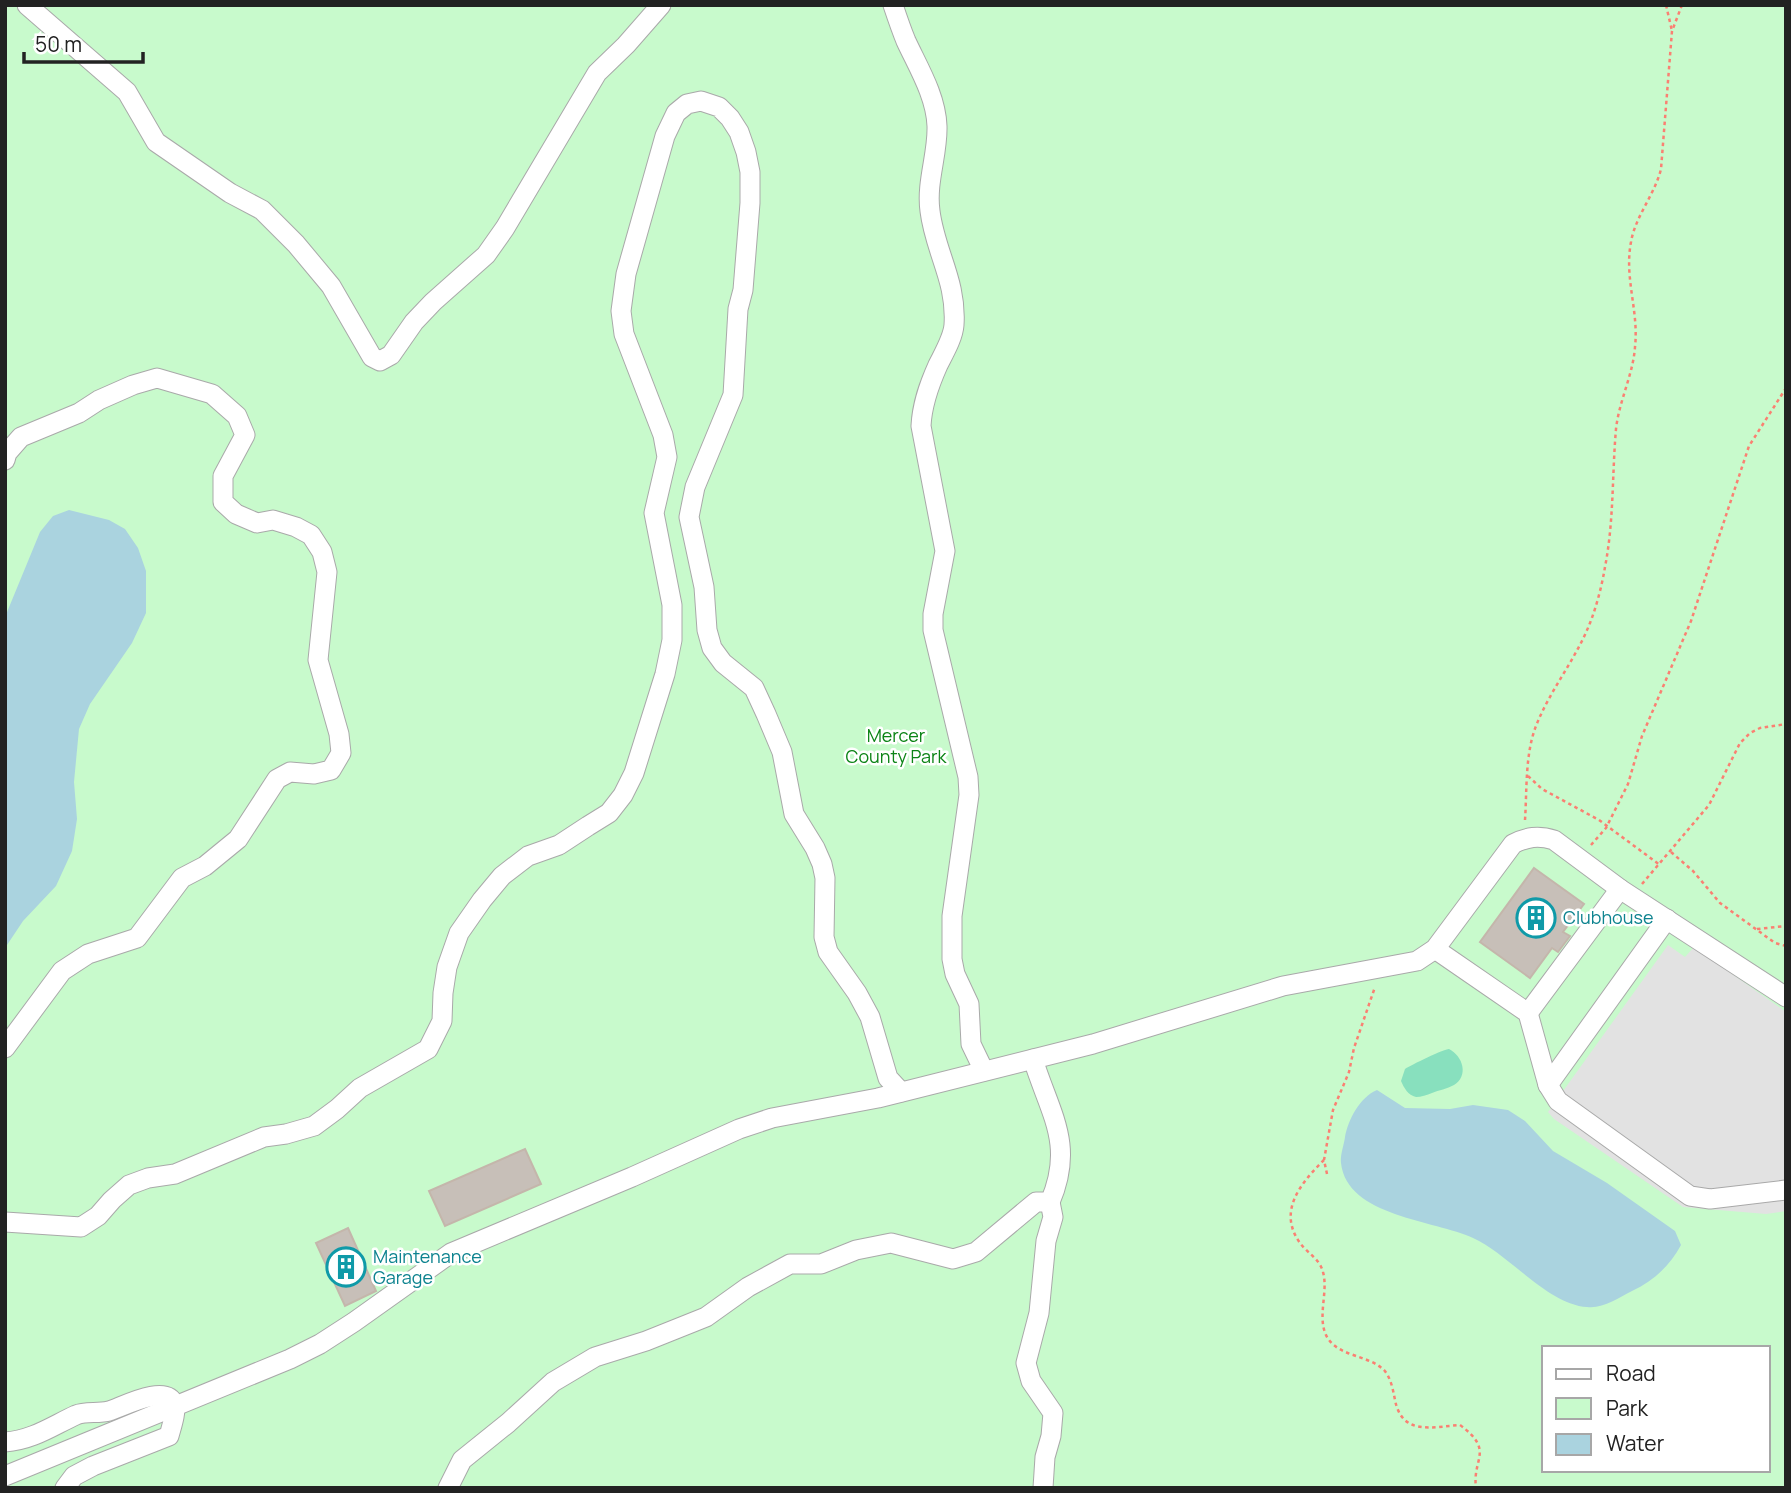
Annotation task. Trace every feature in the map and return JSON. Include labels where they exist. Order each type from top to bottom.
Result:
[{"type":"lane","points":[[27,5],[127,92],[156,142],[230,193],[262,209],[320,270],[372,357],[380,361],[391,355],[414,322],[433,302],[486,255],[505,228],[597,73],[661,5]]},
{"type":"lane","points":[[893,5],[932,98],[937,123],[929,195],[930,212],[951,281],[954,306],[954,328],[922,406],[921,426],[945,551],[933,614],[933,630],[968,777],[969,795],[952,916],[952,959],[970,1004],[971,1044],[984,1071]]},
{"type":"lane","points":[[5,1222],[81,1227],[98,1216],[129,1185],[148,1178],[175,1174],[264,1137],[314,1126],[360,1088],[428,1049],[442,1021],[447,967],[459,933],[482,900],[502,876],[528,856],[559,845],[588,827],[609,813],[623,795],[634,774],[665,674],[672,628],[672,606],[654,513],[667,457],[663,435],[624,334],[621,311],[626,274],[665,136],[676,113],[687,104],[701,101],[719,107],[730,118],[747,152],[750,172],[750,203],[743,290],[738,309],[733,395],[703,466],[689,517],[704,587],[707,630],[712,648],[723,663],[754,688],[782,752],[794,814],[816,848],[822,864],[825,878],[824,937],[828,952],[858,993],[870,1017],[888,1077],[901,1092]]},
{"type":"lane","points":[[5,460],[7,453],[21,438],[121,390],[157,378],[212,394],[237,416],[245,435],[223,476],[223,502],[236,514],[257,523],[272,520],[296,527],[311,535],[322,552],[327,572],[318,660],[339,734],[341,753],[331,770],[314,774],[290,772],[277,779],[239,839],[205,866],[183,878],[137,938],[88,954],[62,971],[5,1048]]},
{"type":"lane","points":[[5,1476],[290,1359],[320,1344],[452,1253],[739,1129],[772,1118],[901,1092],[1093,1044],[1283,986],[1417,961],[1435,949],[1513,845],[1524,839],[1544,837],[1554,840],[1626,892],[1786,997]]},
{"type":"lane","points":[[1528,1013],[1626,892]]},
{"type":"lane","points":[[1548,1085],[1667,919]]},
{"type":"lane","points":[[1435,949],[1528,1013],[1548,1085],[1558,1101],[1690,1196],[1710,1199],[1786,1190]]},
{"type":"lane","points":[[1033,1059],[1045,1097],[1059,1128],[1062,1153],[1056,1187],[1050,1202],[1053,1217],[1046,1241],[1039,1313],[1026,1363],[1031,1381],[1053,1413],[1051,1436],[1045,1457],[1043,1488]]},
{"type":"lane","points":[[448,1488],[462,1460],[553,1382],[595,1357],[646,1342],[706,1317],[748,1287],[790,1264],[821,1264],[856,1251],[891,1243],[953,1259],[976,1252],[1036,1202],[1050,1202]]},
{"type":"lane","points":[[5,1443],[24,1441],[78,1414],[106,1411],[143,1397],[166,1396],[173,1401],[175,1407],[169,1436],[93,1466],[74,1476],[65,1488]]},
{"type":"path","points":[[1666,5],[1672,31]]},
{"type":"path","points":[[1524,839],[1530,750],[1535,728],[1590,624],[1605,567],[1611,531],[1616,427],[1635,349],[1636,323],[1628,264],[1631,238],[1657,184],[1661,169],[1672,31],[1682,5]]},
{"type":"path","points":[[1578,859],[1606,828],[1628,784],[1642,736],[1691,621],[1749,446],[1786,388]]},
{"type":"path","points":[[1626,892],[1660,865],[1709,806],[1740,743],[1760,728],[1786,723]]},
{"type":"path","points":[[1528,776],[1542,789],[1599,820],[1606,828],[1660,865]]},
{"type":"path","points":[[1671,852],[1693,871],[1720,904],[1775,943],[1786,946]]},
{"type":"path","points":[[1757,929],[1786,926]]},
{"type":"path","points":[[1327,1174],[1324,1160],[1333,1110],[1349,1072],[1354,1048],[1382,967]]},
{"type":"path","points":[[1324,1160],[1295,1194],[1289,1212],[1292,1229],[1301,1245],[1314,1256],[1323,1269],[1325,1287],[1322,1321],[1326,1337],[1337,1348],[1376,1364],[1387,1373],[1396,1406],[1405,1420],[1420,1429],[1460,1425],[1474,1435],[1480,1449],[1476,1488]]},
{"type":"green space","name":"Mercer County Park","points":[[5,5],[1786,5],[1786,1488],[5,1488]]},
{"type":"green space","points":[[1449,1049],[1461,1061],[1463,1072],[1459,1081],[1449,1088],[1416,1097],[1405,1089],[1401,1081],[1405,1069]]},
{"type":"shaded area","points":[[1668,945],[1685,957],[1694,947],[1786,1012],[1786,1211],[1766,1214],[1683,1207],[1554,1119],[1548,1112]]},
{"type":"water","points":[[69,510],[109,520],[125,529],[138,548],[146,571],[146,613],[132,643],[90,704],[79,729],[74,782],[77,819],[72,851],[56,886],[23,921],[5,948],[5,617],[40,532],[53,516]]},
{"type":"water","points":[[1377,1090],[1405,1108],[1450,1109],[1473,1105],[1508,1110],[1525,1121],[1553,1151],[1607,1183],[1675,1231],[1681,1245],[1677,1253],[1647,1283],[1610,1302],[1587,1307],[1572,1304],[1543,1288],[1473,1238],[1375,1206],[1359,1195],[1347,1181],[1341,1160],[1352,1117],[1360,1103]]},
{"type":"building","name":"Clubhouse","points":[[1534,868],[1584,904],[1563,932],[1570,936],[1558,952],[1552,948],[1530,978],[1480,942]]},
{"type":"building","points":[[525,1149],[541,1184],[445,1226],[429,1191]]},
{"type":"building","name":"Maintenance Garage","points":[[348,1228],[376,1291],[345,1306],[316,1243]]},
{"type":"place","name":"Clubhouse","points":[[1536,918]]},
{"type":"place","name":"Maintenance Garage","points":[[346,1267]]}]
